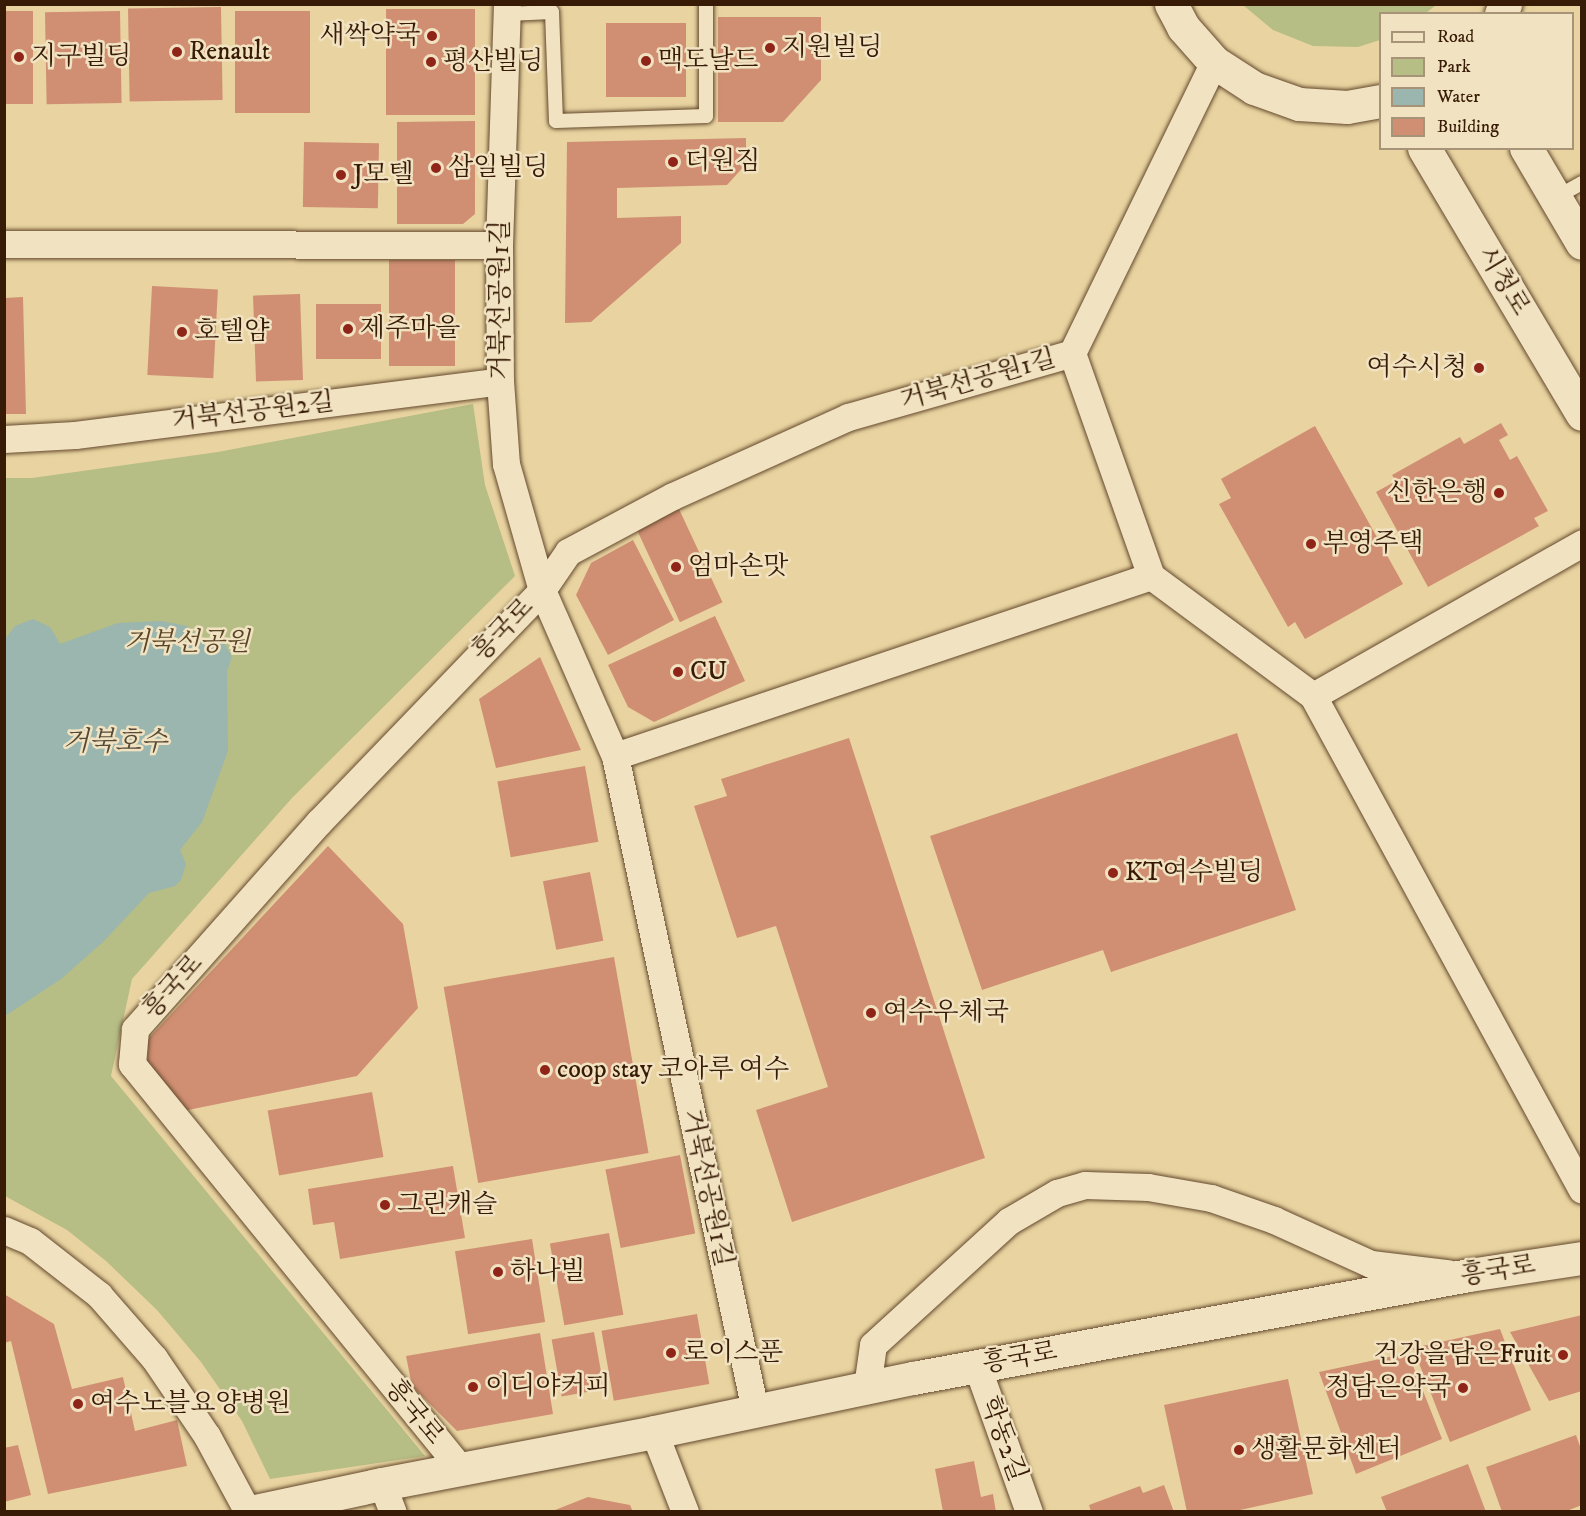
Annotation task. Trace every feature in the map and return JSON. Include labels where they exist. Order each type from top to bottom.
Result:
[{"type":"street","points":[[1171,4],[1182,27],[1214,62],[1254,88],[1299,104],[1347,107],[1379,101]]},
{"type":"street","name":"거북선공원1길","points":[[507,9],[499,245],[500,381],[506,464],[542,590],[615,756],[755,1410]]},
{"type":"street","points":[[1214,62],[1072,353],[1151,576],[1313,696],[1581,1190]]},
{"type":"street","name":"시청로","points":[[1425,150],[1581,414]]},
{"type":"street","points":[[1528,150],[1568,190],[1581,243]]},
{"type":"street","points":[[4,244],[499,245]]},
{"type":"street","name":"거북선공원1길","points":[[542,590],[568,552],[673,496],[837,422],[1072,353]]},
{"type":"street","name":"거북선공원2길","points":[[4,439],[75,435],[500,381]]},
{"type":"street","points":[[1313,696],[1581,543]]},
{"type":"street","points":[[615,756],[1151,576]]},
{"type":"street","name":"흥국로","points":[[461,1469],[132,1064],[135,1029],[319,822],[542,590]]},
{"type":"street","points":[[867,1386],[873,1345],[1009,1221],[1057,1193],[1085,1185],[1148,1187],[1211,1198],[1274,1220],[1371,1264],[1469,1275]]},
{"type":"street","points":[[4,1230],[30,1241],[99,1295],[154,1358],[200,1426],[265,1510]]},
{"type":"street","name":"흥국로","points":[[265,1510],[387,1498],[461,1469],[654,1432],[867,1386],[1469,1275],[1581,1258]]},
{"type":"street","name":"학동2길","points":[[977,1366],[1029,1512]]},
{"type":"street","points":[[654,1432],[684,1512]]},
{"type":"lane","points":[[507,9],[552,12],[556,120],[706,116],[706,4]]},
{"type":"green space","points":[[1243,5],[1436,5],[1427,12],[1379,12],[1379,40],[1358,47],[1313,46],[1273,30]]},
{"type":"green space","name":"거북선공원","points":[[473,404],[485,485],[515,576],[292,798],[132,979],[111,1076],[425,1456],[270,1479],[242,1421],[201,1362],[157,1310],[106,1261],[67,1230],[5,1196],[4,478],[32,478],[218,452]]},
{"type":"water","name":"거북호수","points":[[33,619],[50,627],[60,644],[118,623],[161,621],[187,626],[203,640],[223,641],[232,657],[227,672],[228,751],[202,822],[180,850],[186,864],[181,880],[175,886],[149,893],[103,942],[61,979],[5,1016],[5,639],[15,626]]},
{"type":"building","points":[[221,7],[223,100],[130,102],[128,9]]},
{"type":"building","name":"평산빌딩","points":[[386,9],[475,9],[475,115],[386,115]]},
{"type":"building","name":"지구빌딩","points":[[4,11],[33,11],[33,104],[4,104]]},
{"type":"building","points":[[120,11],[122,103],[47,104],[45,12]]},
{"type":"building","points":[[235,11],[310,11],[310,113],[235,113]]},
{"type":"building","name":"지원빌딩","points":[[718,17],[821,17],[821,80],[783,122],[718,122]]},
{"type":"building","name":"맥도날드","points":[[606,23],[686,23],[686,97],[606,97]]},
{"type":"building","name":"삼일빌딩","points":[[475,121],[475,214],[463,224],[397,224],[397,122]]},
{"type":"building","points":[[746,138],[746,164],[727,185],[617,188],[617,218],[681,216],[681,243],[591,322],[565,323],[567,142]]},
{"type":"building","name":"J모텔","points":[[304,142],[379,143],[378,208],[303,207]]},
{"type":"building","points":[[389,260],[455,260],[455,366],[389,366]]},
{"type":"building","name":"호텔얌","points":[[152,286],[218,289],[213,378],[147,375]]},
{"type":"building","points":[[300,294],[303,380],[256,382],[253,296]]},
{"type":"building","points":[[23,297],[26,414],[4,414],[4,298]]},
{"type":"building","points":[[316,304],[381,304],[381,359],[316,359]]},
{"type":"building","points":[[1501,423],[1508,435],[1499,440],[1510,460],[1517,456],[1548,511],[1534,518],[1539,526],[1428,587],[1376,492],[1396,481],[1392,475],[1460,437],[1464,444]]},
{"type":"building","name":"부영주택","points":[[1315,426],[1403,584],[1305,639],[1295,622],[1288,627],[1219,504],[1231,498],[1221,479]]},
{"type":"building","points":[[679,509],[723,602],[680,622],[636,529]]},
{"type":"building","points":[[633,540],[674,620],[608,655],[576,595],[591,563]]},
{"type":"building","points":[[715,616],[745,681],[654,722],[628,707],[608,665]]},
{"type":"building","points":[[540,657],[581,750],[496,768],[479,699]]},
{"type":"building","name":"KT여수빌딩","points":[[1237,733],[1296,910],[1111,972],[1103,950],[982,990],[930,836]]},
{"type":"building","name":"여수우체국","points":[[849,738],[985,1158],[792,1222],[756,1110],[828,1087],[776,926],[737,938],[694,806],[727,796],[721,779]]},
{"type":"building","points":[[585,766],[598,842],[511,857],[497,781]]},
{"type":"building","points":[[328,846],[403,924],[418,1008],[357,1076],[183,1111],[147,1067],[148,1039]]},
{"type":"building","points":[[590,872],[603,941],[556,950],[543,881]]},
{"type":"building","name":"coop stay 코아루 여수","points":[[614,957],[649,1153],[478,1183],[444,987]]},
{"type":"building","points":[[372,1092],[383,1157],[279,1175],[268,1110]]},
{"type":"building","points":[[680,1155],[695,1234],[621,1248],[605,1170]]},
{"type":"building","name":"그린캐슬","points":[[453,1166],[465,1238],[340,1259],[334,1222],[313,1225],[308,1189]]},
{"type":"building","points":[[609,1233],[623,1315],[564,1325],[550,1243]]},
{"type":"building","name":"하나빌","points":[[532,1239],[545,1322],[468,1334],[455,1251]]},
{"type":"building","name":"여수노블요양병원","points":[[4,1294],[54,1324],[72,1389],[123,1377],[135,1431],[177,1420],[187,1466],[48,1494],[11,1341],[4,1343]]},
{"type":"building","points":[[697,1314],[709,1384],[614,1401],[601,1331]]},
{"type":"building","points":[[1582,1315],[1582,1391],[1549,1401],[1510,1332]]},
{"type":"building","points":[[1500,1329],[1531,1410],[1450,1442],[1413,1348]]},
{"type":"building","points":[[594,1332],[604,1389],[562,1397],[552,1339]]},
{"type":"building","points":[[540,1333],[553,1414],[457,1431],[412,1386],[406,1356]]},
{"type":"building","points":[[1408,1353],[1442,1439],[1356,1474],[1319,1372]]},
{"type":"building","name":"생활문화센터","points":[[1288,1379],[1313,1494],[1231,1512],[1187,1512],[1164,1405]]},
{"type":"building","points":[[1576,1435],[1582,1452],[1582,1505],[1564,1512],[1502,1512],[1486,1467]]},
{"type":"building","points":[[18,1445],[31,1495],[4,1502],[4,1448]]},
{"type":"building","points":[[974,1461],[981,1497],[993,1494],[996,1512],[943,1512],[935,1469]]},
{"type":"building","points":[[1468,1464],[1486,1512],[1387,1512],[1381,1497]]},
{"type":"building","points":[[1164,1485],[1174,1512],[1091,1512],[1089,1505],[1140,1486],[1143,1493]]},
{"type":"building","points":[[588,1497],[630,1505],[633,1512],[550,1512]]},
{"type":"place","name":"새싹약국","points":[[432,36]]},
{"type":"place","name":"지원빌딩","points":[[770,48]]},
{"type":"place","name":"Renault","points":[[177,52]]},
{"type":"place","name":"지구빌딩","points":[[19,57]]},
{"type":"place","name":"맥도날드","points":[[646,61]]},
{"type":"place","name":"평산빌딩","points":[[431,62]]},
{"type":"place","name":"더원짐","points":[[673,162]]},
{"type":"place","name":"삼일빌딩","points":[[436,168]]},
{"type":"place","name":"J모텔","points":[[341,175]]},
{"type":"place","name":"제주마을","points":[[348,329]]},
{"type":"place","name":"호텔얌","points":[[182,332]]},
{"type":"place","name":"여수시청","points":[[1479,368]]},
{"type":"place","name":"신한은행","points":[[1499,493]]},
{"type":"place","name":"부영주택","points":[[1311,544]]},
{"type":"place","name":"엄마손맛","points":[[676,567]]},
{"type":"place","name":"CU","points":[[678,672]]},
{"type":"place","name":"KT여수빌딩","points":[[1113,873]]},
{"type":"place","name":"여수우체국","points":[[871,1013]]},
{"type":"place","name":"coop stay 코아루 여수","points":[[545,1070]]},
{"type":"place","name":"그린캐슬","points":[[385,1205]]},
{"type":"place","name":"하나빌","points":[[498,1272]]},
{"type":"place","name":"로이스푼","points":[[671,1353]]},
{"type":"place","name":"건강을담은Fruit","points":[[1563,1355]]},
{"type":"place","name":"이디야커피","points":[[473,1387]]},
{"type":"place","name":"정담은약국","points":[[1463,1388]]},
{"type":"place","name":"여수노블요양병원","points":[[78,1404]]},
{"type":"place","name":"생활문화센터","points":[[1239,1450]]}]
